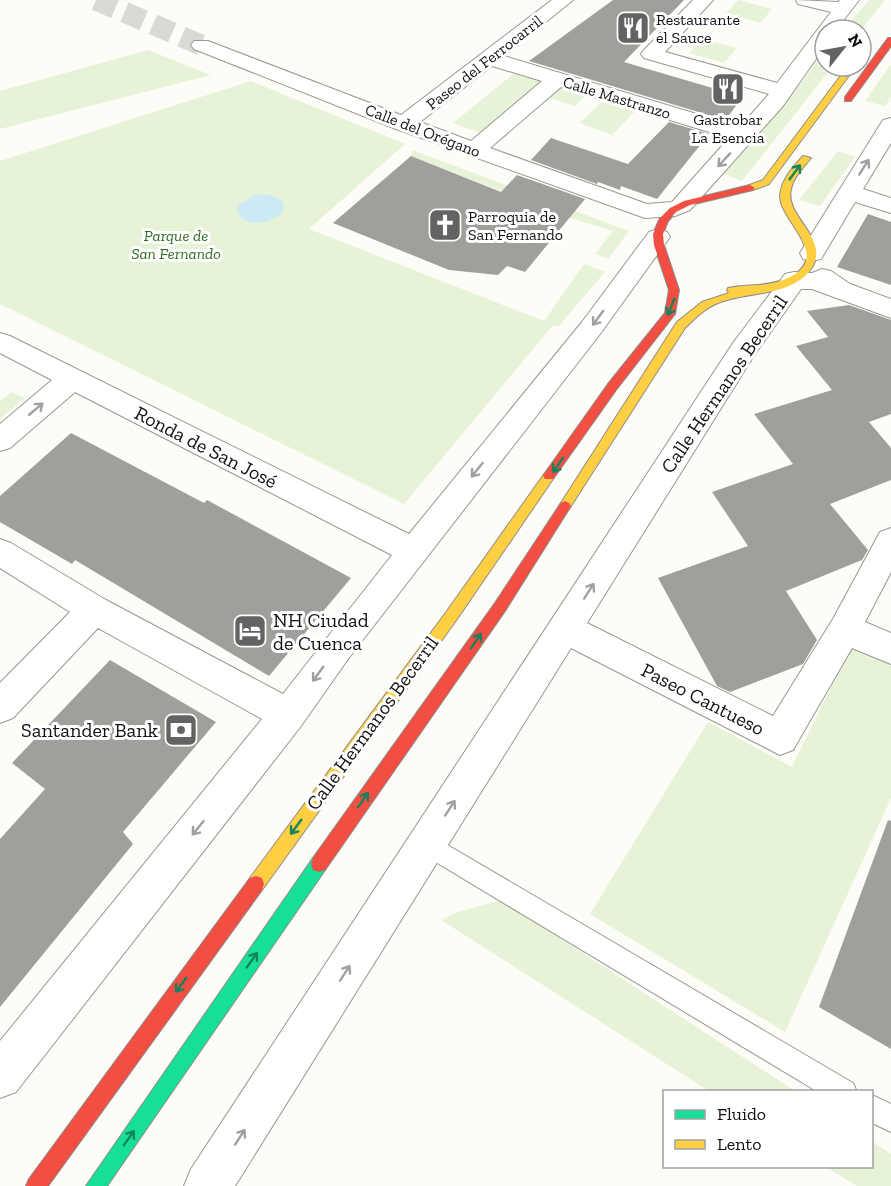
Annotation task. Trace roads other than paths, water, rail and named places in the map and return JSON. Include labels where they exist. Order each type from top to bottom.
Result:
[{"type":"main road","points":[[839,112],[891,40]]},
{"type":"main road","points":[[669,221],[766,182],[843,78]]},
{"type":"main road","points":[[805,264],[808,238],[787,207],[786,187],[790,178],[812,150]]},
{"type":"main road","points":[[669,221],[726,197],[750,201]]},
{"type":"main road","points":[[773,208],[797,224]]},
{"type":"main road","points":[[669,221],[682,273]]},
{"type":"main road","name":"Calle Hermanos Becerril","points":[[36,1186],[452,615],[612,387],[670,314],[676,300],[669,221]]},
{"type":"main road","name":"Calle Hermanos Becerril","points":[[96,1186],[341,831],[500,607],[681,326],[696,307],[705,302],[728,295],[779,287],[805,264]]},
{"type":"main road","name":"Calle Hermanos Becerril","points":[[715,287],[753,291]]},
{"type":"street","name":"Paseo del Ferrocarril","points":[[404,124],[564,0]]},
{"type":"street","points":[[704,0],[651,54],[782,91]]},
{"type":"street","points":[[806,0],[847,5]]},
{"type":"street","points":[[836,18],[847,5]]},
{"type":"street","name":"Calle del Orégano","points":[[201,45],[404,124],[669,221]]},
{"type":"street","points":[[0,1076],[288,715],[336,648],[591,328],[669,221],[746,136],[813,49]]},
{"type":"street","name":"Calle Mastranzo","points":[[488,58],[746,136]]},
{"type":"street","points":[[474,150],[557,79]]},
{"type":"street","name":"Calle Hermanos Becerril","points":[[208,1186],[743,350],[805,264],[891,125]]},
{"type":"street","points":[[849,192],[891,206]]},
{"type":"street","name":"Calle Hermanos Becerril","points":[[805,264],[814,281],[891,309]]},
{"type":"street","name":"Ronda de San José","points":[[0,342],[413,551]]},
{"type":"street","points":[[0,440],[72,379]]},
{"type":"street","points":[[891,541],[845,629],[891,649]]},
{"type":"street","points":[[0,552],[94,609],[288,715]]},
{"type":"street","points":[[0,707],[94,609]]},
{"type":"street","name":"Paseo Cantueso","points":[[565,628],[780,738],[845,629]]},
{"type":"lane","points":[[428,844],[841,1090]]},
{"type":"lane","points":[[873,1109],[891,1119]]},
{"type":"water","points":[[254,195],[274,196],[284,204],[282,213],[264,222],[245,220],[237,210],[238,206]]},
{"type":"tunnel","points":[[96,0],[201,45]]},
{"type":"place","name":"Restaurante el Sauce","points":[[633,28]]},
{"type":"place","name":"Gastrobar La Esencia","points":[[728,89]]},
{"type":"place","name":"Parroquia de San Fernando","points":[[445,225]]},
{"type":"place","name":"NH Ciudad de Cuenca","points":[[250,631]]},
{"type":"place","name":"Santander Bank","points":[[181,730]]},
{"type":"park label","name":"Parque de San Fernando","points":[[176,244]]}]
